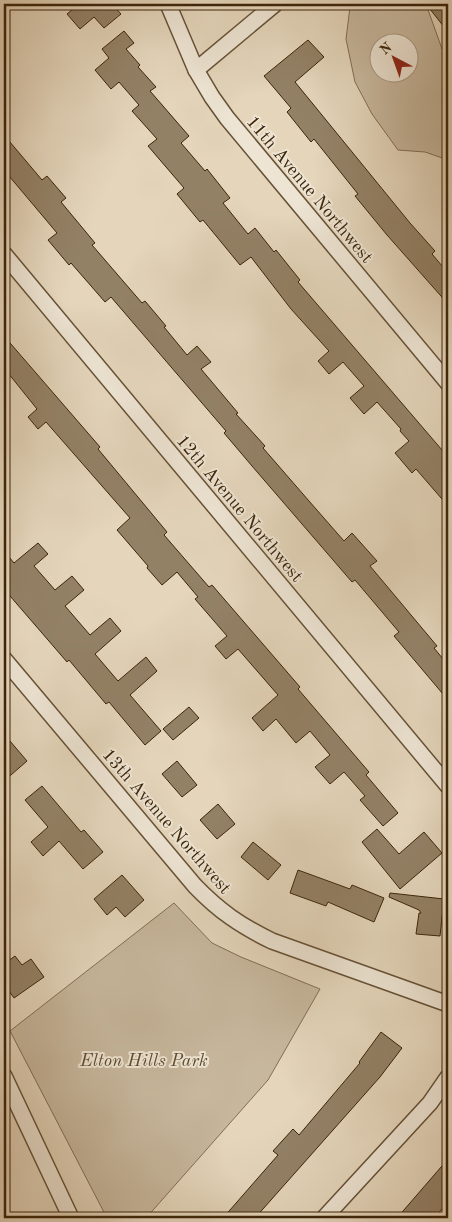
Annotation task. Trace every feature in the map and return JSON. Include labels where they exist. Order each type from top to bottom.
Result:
[{"type":"street","name":"11th Avenue Northwest","points":[[168,4],[196,70],[212,97],[244,141],[448,384]]},
{"type":"street","points":[[196,70],[275,4]]},
{"type":"street","name":"12th Avenue Northwest","points":[[4,254],[448,786]]},
{"type":"street","name":"13th Avenue Northwest","points":[[4,659],[195,886],[231,918],[245,928],[272,941],[448,1004]]},
{"type":"street","points":[[4,1076],[71,1218]]},
{"type":"street","points":[[324,1218],[430,1103],[448,1077]]},
{"type":"green space","points":[[349,4],[426,4],[442,49],[448,54],[448,160],[425,152],[398,150],[372,114],[355,82],[346,39]]},
{"type":"green space","name":"Elton Hills Park","points":[[174,903],[212,943],[241,957],[320,989],[268,1080],[146,1218],[107,1218],[10,1031]]},
{"type":"building","points":[[79,4],[112,4],[121,14],[104,28],[94,17],[80,29],[67,14]]},
{"type":"building","points":[[426,4],[448,4],[448,32]]},
{"type":"building","points":[[124,31],[134,43],[126,49],[140,65],[138,67],[156,87],[150,91],[189,136],[181,143],[205,171],[207,169],[230,198],[223,203],[248,234],[255,228],[274,252],[276,250],[300,280],[298,282],[448,457],[448,506],[416,469],[412,473],[395,453],[409,441],[377,402],[364,414],[350,398],[364,386],[343,362],[329,374],[318,361],[329,351],[291,309],[251,257],[240,265],[203,220],[200,222],[177,194],[184,188],[148,146],[157,139],[132,111],[139,105],[119,82],[111,89],[95,70],[109,58],[102,49]]},
{"type":"building","points":[[308,40],[324,57],[295,82],[435,251],[432,254],[448,273],[448,304],[355,196],[358,194],[314,139],[311,142],[287,112],[291,108],[264,76]]},
{"type":"building","points":[[4,135],[42,180],[47,176],[66,198],[61,202],[95,243],[92,245],[142,303],[145,301],[187,355],[197,346],[211,362],[201,369],[238,413],[236,414],[265,446],[263,448],[344,541],[352,533],[377,561],[370,566],[437,646],[434,648],[448,665],[448,700],[394,636],[399,632],[355,580],[352,582],[252,466],[224,433],[226,431],[111,297],[105,302],[48,240],[57,233],[4,170]]},
{"type":"building","points":[[4,336],[100,447],[98,449],[167,532],[164,535],[209,587],[212,585],[300,687],[298,689],[369,772],[366,775],[398,813],[383,826],[360,800],[365,796],[344,772],[330,784],[315,767],[330,755],[310,731],[296,743],[276,719],[263,731],[252,718],[278,695],[238,649],[226,659],[215,646],[227,636],[195,599],[198,597],[177,572],[162,585],[117,530],[130,518],[46,422],[38,429],[28,417],[37,409],[4,368]]},
{"type":"building","points":[[38,543],[48,554],[34,566],[55,590],[72,576],[84,590],[65,606],[90,635],[110,618],[121,631],[95,654],[118,681],[146,657],[157,671],[130,695],[161,731],[145,745],[109,702],[106,704],[69,660],[67,662],[4,589],[4,551],[14,563]]},
{"type":"building","points":[[189,707],[199,718],[173,740],[163,729]]},
{"type":"building","points":[[4,734],[27,761],[4,781]]},
{"type":"building","points":[[177,761],[197,785],[182,797],[162,774]]},
{"type":"building","points":[[42,786],[81,832],[84,830],[103,852],[83,869],[59,841],[43,856],[31,842],[48,827],[25,800]]},
{"type":"building","points":[[218,804],[235,824],[217,839],[200,820]]},
{"type":"building","points":[[377,829],[399,854],[424,832],[442,853],[400,889],[362,842]]},
{"type":"building","points":[[253,842],[281,865],[268,880],[241,857]]},
{"type":"building","points":[[298,870],[350,889],[352,885],[384,898],[374,922],[328,902],[326,906],[290,893]]},
{"type":"building","points":[[122,875],[144,900],[125,917],[116,907],[107,915],[94,899]]},
{"type":"building","points":[[390,893],[444,899],[440,936],[416,934],[419,913],[421,913],[419,910],[389,897]]},
{"type":"building","points":[[15,956],[22,965],[31,959],[44,977],[14,998],[4,984],[4,964]]},
{"type":"building","points":[[381,1032],[402,1048],[380,1077],[255,1218],[223,1218],[278,1155],[273,1151],[293,1129],[299,1135],[360,1063]]},
{"type":"building","points":[[448,1159],[448,1202],[434,1218],[397,1218]]}]
